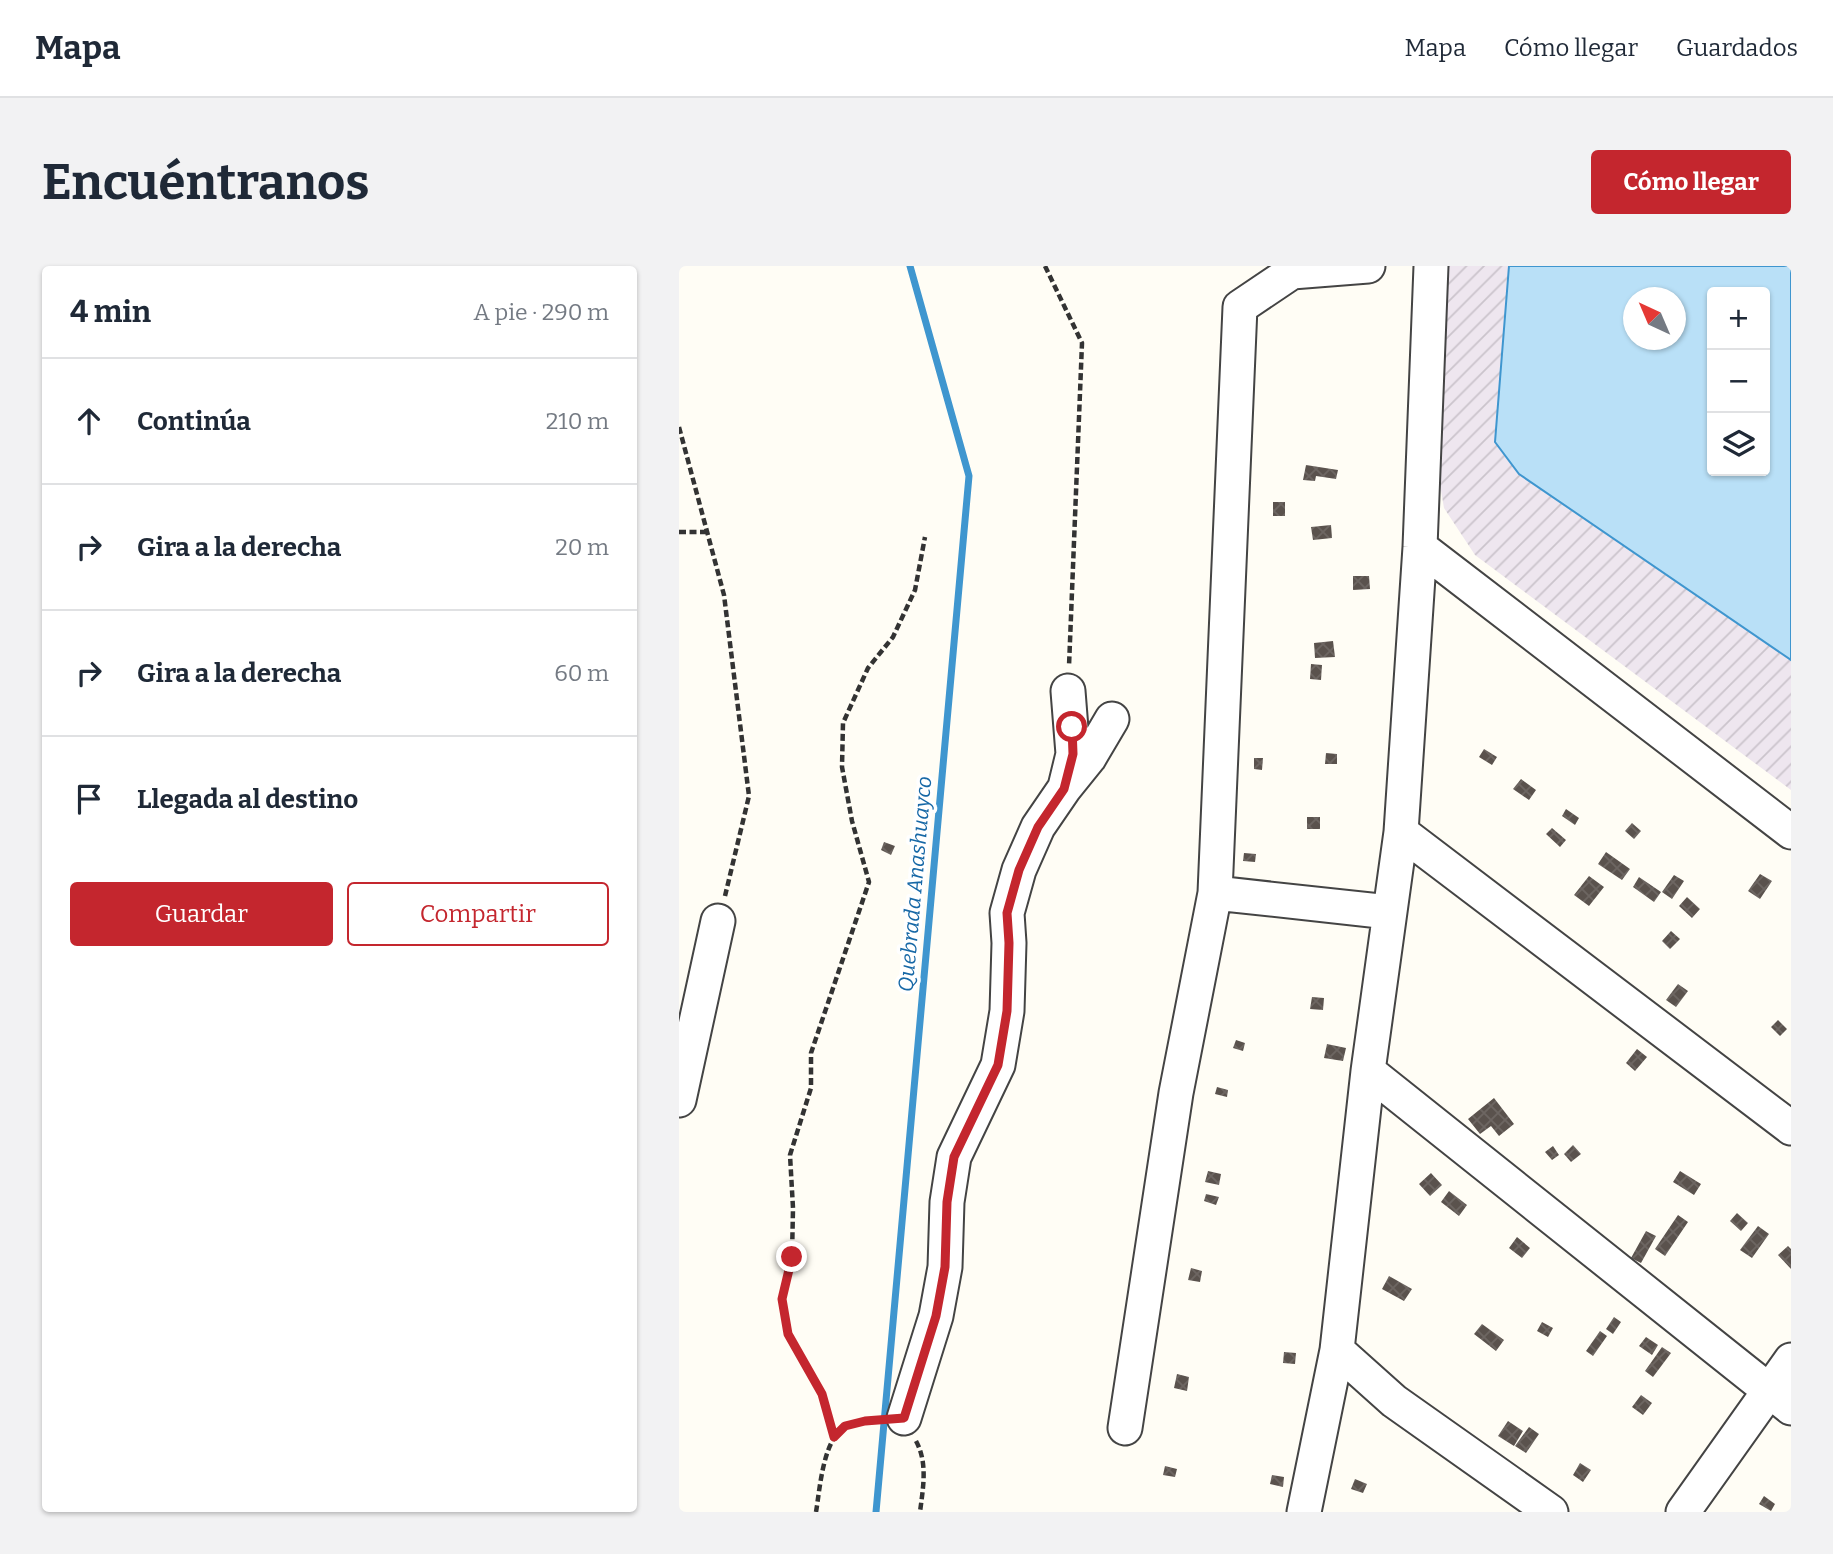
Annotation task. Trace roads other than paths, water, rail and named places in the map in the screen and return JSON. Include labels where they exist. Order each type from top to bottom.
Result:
[{"type":"street","points":[[1125,1428],[1175,1093],[1215,893],[1240,307],[1292,272],[1367,266]]},
{"type":"street","points":[[1304,1512],[1337,1350],[1368,1071],[1401,832],[1420,548],[1431,266]]},
{"type":"street","points":[[1420,548],[1791,832]]},
{"type":"street","points":[[1064,789],[1073,754],[1068,691]]},
{"type":"street","points":[[904,1418],[936,1316],[945,1267],[947,1202],[954,1157],[998,1065],[1007,1011],[1007,913],[1019,870],[1038,827],[1089,758],[1112,719]]},
{"type":"street","points":[[1401,832],[1791,1128]]},
{"type":"street","points":[[1215,893],[1389,912]]},
{"type":"street","points":[[679,1100],[718,921]]},
{"type":"street","points":[[1368,1071],[1780,1400]]},
{"type":"street","points":[[1337,1350],[1394,1401],[1551,1512]]},
{"type":"street","points":[[1683,1512],[1780,1400],[1791,1360]]},
{"type":"water","points":[[1509,266],[1791,266],[1791,660],[1519,474],[1495,442]]},
{"type":"waterway","name":"Quebrada Anashuayco","points":[[876,1512],[969,476],[910,266]]}]
